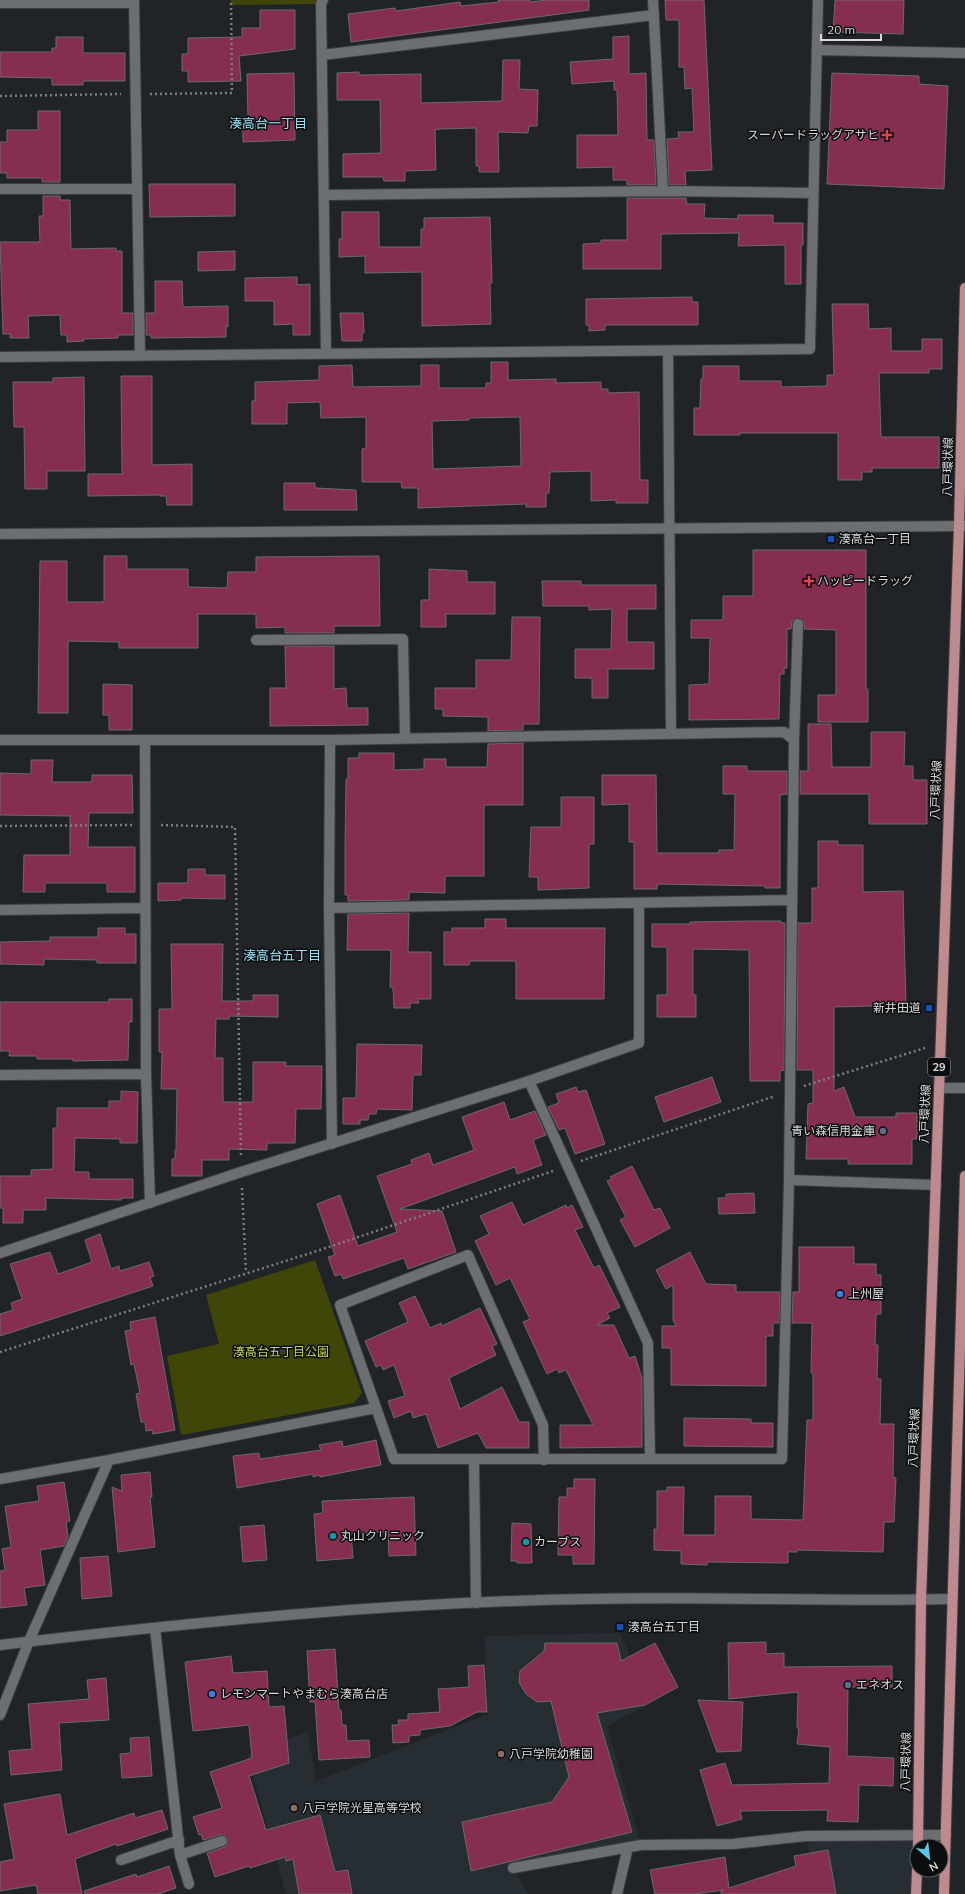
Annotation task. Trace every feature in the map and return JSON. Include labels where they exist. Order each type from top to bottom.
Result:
[{"type":"main road","name":"八戸環状線","points":[[918,1838],[921,1600],[939,1088],[962,526],[965,288]]},
{"type":"main road","points":[[944,1894],[965,1176]]},
{"type":"main road","points":[[916,1894],[917,1878]]},
{"type":"street","points":[[323,0],[321,4],[326,354]]},
{"type":"street","points":[[653,0],[663,191]]},
{"type":"street","points":[[0,357],[810,350],[818,0]]},
{"type":"street","points":[[0,3],[134,1],[140,355]]},
{"type":"street","points":[[322,55],[654,15]]},
{"type":"street","points":[[817,50],[965,53]]},
{"type":"street","points":[[0,189],[136,189]]},
{"type":"street","points":[[324,195],[663,191],[813,192]]},
{"type":"street","points":[[668,351],[671,734]]},
{"type":"street","points":[[0,534],[962,526]]},
{"type":"street","points":[[544,1460],[543,1425],[468,1255],[340,1305],[394,1459],[544,1460],[782,1459],[789,1180],[794,740],[798,624]]},
{"type":"street","points":[[256,640],[403,639],[405,738]]},
{"type":"street","points":[[0,740],[330,740],[784,732],[794,740]]},
{"type":"street","points":[[145,740],[144,908],[146,1074],[150,1203]]},
{"type":"street","points":[[330,740],[329,908],[332,1144]]},
{"type":"street","points":[[329,908],[791,900]]},
{"type":"street","points":[[0,1253],[241,1172],[332,1144],[639,1044],[639,903]]},
{"type":"street","points":[[0,910],[144,908]]},
{"type":"street","points":[[0,1075],[146,1074]]},
{"type":"street","points":[[529,1080],[569,1165],[648,1343],[650,1459]]},
{"type":"street","points":[[939,1088],[965,1088]]},
{"type":"street","points":[[789,1180],[936,1185]]},
{"type":"street","points":[[0,1479],[109,1460],[376,1408]]},
{"type":"street","points":[[0,1715],[29,1642],[109,1460]]},
{"type":"street","points":[[474,1460],[476,1602]]},
{"type":"street","points":[[0,1645],[271,1615],[476,1602],[588,1599],[952,1599]]},
{"type":"street","points":[[155,1628],[180,1854],[189,1884]]},
{"type":"street","points":[[932,1838],[946,1835]]},
{"type":"street","points":[[513,1868],[628,1847],[733,1844],[806,1836],[909,1841]]},
{"type":"street","points":[[120,1860],[179,1840]]},
{"type":"street","points":[[180,1854],[222,1841]]},
{"type":"street","points":[[617,1894],[628,1847]]},
{"type":"path","points":[[0,826],[145,825],[235,827],[241,1172],[246,1273]]},
{"type":"path","points":[[0,1352],[246,1273],[789,1091],[928,1047]]},
{"type":"shaded area","name":"八戸学院幼稚園","points":[[619,1633],[653,1702],[607,1726],[641,1845],[513,1868],[529,1894],[286,1894],[247,1755],[308,1731],[316,1781],[488,1714],[484,1636]]},
{"type":"shaded area","points":[[806,1836],[918,1836],[918,1838],[909,1838],[909,1878],[917,1878],[916,1894],[814,1894],[816,1893]]},
{"type":"green space","points":[[231,0],[323,0],[321,4],[231,5]]},
{"type":"green space","name":"湊高台五丁目公園","points":[[315,1260],[362,1393],[354,1403],[181,1435],[167,1356],[219,1344],[206,1295]]},
{"type":"building","points":[[498,0],[530,0],[530,2],[547,0],[589,0],[589,10],[351,42],[348,14],[395,8],[396,11],[460,2],[461,6],[499,2]]},
{"type":"building","points":[[665,0],[704,0],[712,170],[685,171],[686,185],[669,185],[667,139],[679,138],[678,132],[694,132],[692,88],[685,89],[684,67],[679,67],[679,20],[666,20]]},
{"type":"building","points":[[835,0],[904,0],[903,34],[833,32]]},
{"type":"building","points":[[260,10],[295,10],[295,49],[239,56],[241,81],[188,82],[188,71],[182,71],[182,54],[188,54],[188,38],[242,37],[242,28],[260,28]]},
{"type":"building","points":[[629,36],[629,74],[646,73],[647,140],[654,140],[656,185],[627,185],[627,180],[613,180],[613,167],[577,168],[577,135],[618,135],[617,90],[614,90],[614,81],[572,84],[570,62],[613,59],[613,37]]},
{"type":"building","points":[[56,37],[83,37],[83,53],[125,53],[125,81],[83,81],[83,85],[52,85],[52,78],[0,77],[0,52],[52,52],[52,48],[56,48]]},
{"type":"building","points":[[503,60],[520,60],[519,89],[538,90],[537,126],[529,126],[528,133],[498,132],[499,172],[479,172],[479,166],[476,166],[476,128],[440,129],[435,130],[436,170],[405,171],[405,181],[384,181],[383,177],[343,177],[343,154],[381,153],[380,100],[337,100],[337,73],[359,72],[359,75],[421,74],[421,103],[502,101]]},
{"type":"building","points":[[294,73],[295,140],[243,142],[243,118],[248,118],[247,74]]},
{"type":"building","name":"スーパードラッグアサヒ","points":[[832,73],[919,76],[919,84],[948,86],[944,189],[827,184]]},
{"type":"building","points":[[38,111],[60,111],[60,182],[42,182],[42,178],[7,178],[7,173],[0,173],[0,142],[7,142],[7,130],[38,130]]},
{"type":"building","points":[[149,184],[235,184],[235,216],[150,217]]},
{"type":"building","points":[[43,196],[60,196],[60,200],[70,200],[71,249],[116,248],[116,251],[122,251],[122,313],[133,313],[133,335],[118,335],[118,338],[83,339],[84,341],[67,342],[67,335],[61,335],[60,315],[28,316],[29,338],[10,338],[10,334],[3,334],[0,242],[40,242],[39,216],[43,216]]},
{"type":"building","points":[[627,198],[686,198],[687,204],[705,204],[704,218],[738,219],[738,215],[773,215],[773,223],[803,223],[803,245],[801,245],[801,284],[785,284],[785,245],[738,246],[739,233],[661,234],[661,269],[583,269],[583,244],[601,243],[601,240],[627,240]]},
{"type":"building","points":[[342,212],[379,212],[379,247],[421,247],[421,229],[424,229],[424,218],[490,217],[492,283],[490,283],[491,324],[422,326],[422,272],[365,273],[365,256],[339,257],[339,239],[342,239]]},
{"type":"building","points":[[235,251],[235,270],[198,271],[198,252]]},
{"type":"building","points":[[297,277],[297,285],[310,284],[310,335],[293,335],[293,324],[274,325],[274,301],[245,301],[245,278]]},
{"type":"building","points":[[155,281],[182,281],[183,307],[228,306],[228,327],[226,326],[226,337],[151,338],[151,335],[146,335],[146,313],[155,313]]},
{"type":"building","points":[[692,297],[692,302],[698,302],[698,325],[605,325],[605,330],[589,331],[589,325],[586,325],[586,299]]},
{"type":"building","points":[[832,304],[868,304],[869,329],[891,328],[891,351],[922,351],[922,339],[942,339],[942,369],[929,369],[929,373],[879,373],[881,437],[939,437],[939,468],[872,468],[872,472],[862,472],[862,480],[838,480],[838,433],[740,433],[740,435],[694,435],[694,408],[700,408],[703,366],[739,366],[739,381],[781,381],[781,387],[827,386],[827,375],[834,375]]},
{"type":"building","points":[[340,313],[363,313],[364,333],[362,333],[362,341],[342,341]]},
{"type":"building","points":[[491,362],[508,362],[508,380],[556,379],[556,383],[601,382],[601,389],[608,389],[608,393],[639,392],[640,480],[648,480],[648,503],[616,503],[616,500],[591,501],[591,471],[550,472],[549,493],[546,493],[546,507],[526,507],[526,504],[418,508],[418,488],[402,488],[401,482],[362,482],[362,449],[366,448],[366,417],[321,418],[320,402],[287,403],[287,424],[252,424],[252,401],[255,401],[255,382],[319,380],[319,366],[352,365],[353,387],[421,386],[421,365],[439,365],[439,388],[486,388],[486,383],[491,383]],"holes":[[[520,417],[521,466],[433,469],[432,421],[469,420],[469,418]]]},
{"type":"building","points":[[121,376],[152,376],[152,465],[192,464],[192,505],[167,505],[166,496],[160,495],[88,496],[88,474],[122,474]]},
{"type":"building","points":[[84,377],[85,471],[47,471],[47,489],[25,489],[24,427],[14,427],[13,382],[53,382],[53,378]]},
{"type":"building","points":[[284,483],[315,483],[315,488],[356,490],[357,510],[284,510]]},
{"type":"building","points":[[753,550],[866,550],[866,689],[868,689],[868,722],[818,722],[818,695],[836,695],[836,630],[804,629],[804,621],[798,618],[792,621],[791,629],[787,629],[787,668],[784,668],[784,674],[780,674],[779,719],[689,720],[689,685],[709,684],[710,638],[691,638],[691,620],[723,620],[723,596],[753,596]]},
{"type":"building","points":[[104,556],[127,556],[127,569],[188,569],[188,587],[227,588],[228,572],[256,572],[256,557],[379,556],[380,626],[334,626],[334,633],[285,633],[285,627],[256,628],[256,614],[198,614],[198,648],[119,648],[119,642],[68,641],[68,713],[38,713],[40,561],[67,561],[67,602],[104,602]]},
{"type":"building","points":[[429,569],[467,571],[467,582],[495,582],[495,614],[446,614],[446,627],[421,627],[421,600],[429,600]]},
{"type":"building","points":[[542,581],[581,581],[581,585],[656,585],[656,609],[627,609],[627,642],[654,642],[654,669],[608,669],[608,698],[592,698],[592,678],[575,678],[575,649],[611,649],[612,609],[589,610],[589,606],[543,606]]},
{"type":"building","points":[[512,617],[540,617],[539,724],[523,724],[523,730],[488,731],[488,717],[443,716],[443,709],[435,709],[435,688],[476,688],[476,660],[511,660]]},
{"type":"building","points":[[285,646],[334,646],[334,689],[346,688],[347,708],[368,708],[368,725],[270,726],[270,688],[286,688]]},
{"type":"building","points":[[103,684],[132,685],[132,730],[109,730],[109,715],[103,715]]},
{"type":"building","points":[[808,724],[831,724],[832,767],[871,767],[871,732],[905,732],[904,766],[913,766],[913,780],[927,780],[927,824],[869,824],[869,794],[800,794],[800,771],[808,771]]},
{"type":"building","points":[[523,743],[523,805],[484,805],[484,876],[445,876],[445,893],[409,892],[409,900],[348,901],[348,895],[345,895],[345,846],[346,779],[348,779],[348,758],[359,758],[359,753],[394,753],[394,770],[424,769],[424,759],[446,759],[446,767],[487,767],[488,744]]},
{"type":"building","points":[[31,760],[53,760],[52,782],[92,782],[92,775],[132,775],[133,813],[89,813],[88,847],[135,847],[135,892],[107,892],[107,883],[45,883],[45,892],[23,892],[24,855],[70,855],[70,816],[0,815],[0,773],[31,774]]},
{"type":"building","points":[[723,766],[747,766],[747,771],[787,771],[787,794],[780,795],[780,888],[765,888],[765,886],[657,884],[657,889],[634,889],[634,842],[629,842],[629,804],[602,805],[602,775],[656,775],[657,853],[719,853],[719,850],[734,850],[735,794],[723,794]]},
{"type":"building","points":[[561,797],[594,797],[594,844],[589,844],[589,888],[538,890],[538,877],[529,877],[531,827],[561,827]]},
{"type":"building","points":[[818,841],[838,841],[838,845],[863,845],[863,892],[903,891],[906,1005],[834,1007],[834,1091],[844,1087],[855,1117],[896,1117],[896,1113],[917,1113],[917,1139],[912,1139],[912,1164],[848,1164],[848,1159],[806,1159],[808,1104],[813,1103],[813,1070],[797,1070],[798,923],[812,923],[812,888],[818,888]]},
{"type":"building","points":[[188,869],[205,869],[205,875],[225,875],[225,899],[181,898],[181,900],[158,901],[158,883],[188,883]]},
{"type":"building","points":[[409,913],[408,952],[431,952],[431,999],[418,999],[419,1003],[410,1003],[410,1008],[394,1008],[393,988],[390,987],[391,950],[347,950],[348,914]]},
{"type":"building","points":[[485,919],[506,919],[506,928],[605,928],[604,999],[516,999],[516,961],[470,961],[469,965],[444,965],[444,932],[452,932],[452,928],[485,928]]},
{"type":"building","points":[[781,921],[781,923],[785,923],[784,1070],[780,1071],[780,1081],[750,1081],[749,950],[693,949],[693,995],[696,995],[696,1017],[657,1017],[657,995],[667,995],[667,947],[652,947],[652,924]]},
{"type":"building","points":[[98,928],[125,928],[125,934],[136,934],[136,963],[97,963],[97,960],[44,959],[44,965],[0,964],[0,942],[50,941],[50,937],[98,937]]},
{"type":"building","points":[[171,944],[223,944],[222,1001],[253,1001],[253,995],[278,995],[278,1017],[229,1016],[229,1019],[216,1019],[215,1058],[223,1058],[223,1102],[253,1102],[253,1062],[286,1062],[286,1066],[322,1066],[321,1109],[296,1109],[295,1143],[267,1143],[267,1150],[229,1149],[229,1160],[202,1160],[202,1176],[172,1176],[172,1159],[175,1159],[176,1150],[177,1089],[161,1089],[162,1052],[159,1052],[159,1009],[172,1009]]},
{"type":"building","points":[[109,999],[132,999],[132,1022],[129,1022],[128,1060],[73,1061],[73,1059],[37,1059],[37,1056],[9,1056],[10,1051],[0,1051],[0,1002],[109,1002]]},
{"type":"building","points":[[357,1044],[422,1045],[421,1075],[413,1075],[412,1110],[377,1109],[376,1114],[369,1114],[368,1120],[360,1120],[360,1124],[343,1124],[343,1098],[356,1098]]},
{"type":"building","points":[[712,1077],[721,1102],[664,1122],[655,1097]]},
{"type":"building","points":[[576,1087],[578,1092],[586,1090],[605,1144],[575,1154],[565,1128],[559,1130],[548,1107],[559,1103],[556,1094]]},
{"type":"building","points":[[121,1091],[138,1092],[137,1143],[120,1143],[120,1139],[75,1138],[74,1172],[89,1172],[89,1179],[133,1179],[133,1198],[121,1198],[121,1200],[46,1198],[46,1210],[23,1210],[23,1223],[3,1223],[3,1208],[0,1208],[0,1176],[31,1176],[31,1170],[53,1169],[53,1128],[57,1128],[57,1108],[109,1108],[109,1101],[121,1101]]},
{"type":"building","points":[[504,1102],[510,1120],[535,1111],[546,1135],[533,1140],[542,1165],[517,1174],[515,1167],[400,1209],[442,1211],[456,1252],[408,1269],[404,1258],[343,1279],[341,1274],[335,1276],[328,1257],[335,1255],[317,1204],[340,1195],[358,1246],[397,1232],[377,1176],[412,1164],[411,1160],[429,1153],[433,1165],[474,1150],[462,1117]]},
{"type":"building","points":[[632,1166],[654,1210],[660,1208],[670,1228],[635,1247],[620,1220],[626,1217],[607,1181],[612,1179],[610,1177]]},
{"type":"building","points":[[754,1193],[755,1213],[719,1214],[718,1198],[726,1198],[726,1194]]},
{"type":"building","points":[[512,1202],[523,1225],[566,1205],[567,1208],[572,1205],[583,1227],[575,1230],[594,1268],[599,1265],[620,1307],[607,1313],[610,1318],[597,1325],[614,1325],[629,1358],[635,1356],[642,1378],[642,1447],[560,1448],[560,1425],[593,1425],[566,1370],[559,1373],[557,1369],[547,1374],[523,1322],[530,1319],[510,1278],[496,1285],[475,1241],[489,1234],[480,1216]]},
{"type":"building","points":[[100,1234],[111,1269],[119,1266],[120,1271],[149,1262],[154,1276],[150,1278],[153,1286],[0,1336],[0,1314],[13,1310],[11,1303],[22,1299],[10,1264],[50,1252],[58,1274],[92,1262],[85,1240]]},
{"type":"building","points":[[799,1247],[854,1247],[854,1264],[876,1264],[876,1275],[881,1275],[881,1314],[876,1314],[875,1345],[878,1345],[877,1379],[881,1379],[880,1424],[894,1424],[893,1477],[896,1478],[894,1522],[884,1522],[883,1552],[797,1550],[797,1552],[788,1552],[788,1563],[707,1562],[707,1565],[681,1564],[681,1551],[654,1550],[654,1529],[657,1529],[657,1491],[667,1491],[667,1487],[684,1487],[683,1535],[715,1535],[715,1496],[751,1496],[751,1519],[803,1520],[807,1420],[813,1420],[813,1373],[811,1373],[812,1323],[792,1323],[793,1292],[799,1292]]},
{"type":"building","points":[[690,1252],[706,1284],[736,1285],[736,1292],[780,1292],[779,1323],[773,1323],[773,1336],[766,1336],[766,1386],[671,1385],[671,1348],[662,1348],[662,1326],[676,1326],[673,1320],[673,1285],[666,1289],[656,1270]]},
{"type":"building","points":[[415,1296],[430,1328],[441,1323],[442,1326],[480,1308],[497,1344],[492,1346],[496,1355],[449,1378],[460,1409],[502,1387],[519,1422],[529,1422],[529,1448],[486,1448],[478,1433],[438,1448],[426,1414],[413,1418],[411,1411],[394,1418],[388,1401],[405,1396],[394,1365],[383,1370],[381,1365],[376,1367],[365,1341],[408,1322],[399,1303]]},
{"type":"building","points":[[155,1317],[175,1430],[153,1434],[152,1430],[146,1431],[145,1422],[141,1422],[136,1394],[140,1393],[134,1364],[131,1365],[125,1331],[131,1330],[130,1322]]},
{"type":"building","points":[[684,1418],[751,1419],[751,1423],[773,1423],[773,1447],[684,1446]]},
{"type":"building","points":[[376,1440],[381,1465],[320,1477],[320,1475],[313,1477],[313,1474],[237,1488],[233,1456],[259,1453],[260,1459],[321,1450],[319,1445],[342,1441],[343,1447]]},
{"type":"building","points":[[150,1472],[152,1497],[150,1497],[155,1547],[118,1552],[112,1487],[122,1491],[121,1475]]},
{"type":"building","points":[[574,1479],[595,1479],[594,1564],[573,1564],[573,1555],[558,1555],[559,1497],[567,1497],[567,1488],[574,1488]]},
{"type":"building","points":[[64,1482],[70,1521],[66,1522],[68,1536],[64,1546],[40,1550],[45,1585],[24,1588],[27,1605],[0,1608],[0,1571],[5,1570],[2,1549],[11,1547],[5,1506],[39,1501],[37,1486]]},
{"type":"building","points":[[414,1497],[416,1555],[389,1556],[388,1532],[351,1533],[353,1558],[317,1561],[314,1514],[323,1513],[322,1501]]},
{"type":"building","points":[[512,1523],[531,1524],[532,1563],[517,1563],[517,1561],[511,1561]]},
{"type":"building","points":[[264,1525],[267,1560],[243,1562],[240,1527]]},
{"type":"building","points":[[108,1556],[112,1596],[82,1599],[80,1558]]},
{"type":"building","points":[[766,1642],[766,1654],[784,1653],[784,1667],[892,1666],[892,1687],[848,1687],[847,1756],[894,1758],[893,1786],[859,1785],[858,1822],[827,1821],[828,1810],[740,1811],[742,1819],[717,1826],[700,1770],[725,1763],[732,1785],[829,1783],[830,1747],[797,1744],[799,1728],[797,1728],[798,1692],[729,1699],[728,1643]]},
{"type":"building","name":"八戸学院幼稚園","points":[[545,1643],[617,1643],[621,1661],[655,1643],[678,1687],[645,1705],[597,1713],[632,1832],[471,1871],[462,1822],[552,1802],[569,1777],[551,1701],[537,1702],[526,1694],[519,1682],[520,1671],[544,1651]]},
{"type":"building","points":[[335,1649],[339,1710],[341,1710],[342,1725],[346,1725],[347,1741],[369,1740],[370,1757],[319,1760],[315,1702],[310,1702],[307,1651]]},
{"type":"building","points":[[231,1656],[233,1673],[267,1671],[269,1707],[284,1706],[289,1763],[249,1776],[266,1830],[320,1815],[335,1872],[348,1870],[352,1894],[299,1894],[293,1859],[286,1861],[285,1857],[250,1868],[249,1866],[215,1877],[207,1853],[227,1846],[228,1839],[224,1835],[220,1835],[203,1840],[201,1834],[199,1835],[193,1817],[222,1808],[210,1772],[252,1758],[249,1725],[193,1731],[185,1662]]},
{"type":"building","points":[[484,1665],[487,1712],[477,1712],[450,1726],[420,1730],[420,1735],[409,1736],[409,1742],[393,1743],[392,1725],[399,1725],[398,1720],[408,1720],[408,1714],[440,1712],[438,1689],[469,1687],[468,1666]]},
{"type":"building","points":[[106,1678],[109,1720],[59,1723],[62,1770],[11,1775],[9,1751],[32,1749],[28,1704],[89,1699],[87,1680]]},
{"type":"building","points":[[698,1700],[743,1702],[741,1751],[717,1752]]},
{"type":"building","points":[[149,1737],[152,1776],[122,1778],[120,1754],[131,1753],[130,1738]]},
{"type":"building","points":[[60,1794],[67,1835],[134,1813],[135,1818],[162,1810],[168,1829],[117,1846],[116,1844],[75,1859],[82,1894],[38,1894],[36,1885],[0,1891],[0,1862],[14,1859],[4,1804]]},
{"type":"building","points":[[828,1850],[836,1894],[721,1894],[721,1891],[724,1890],[695,1894],[655,1894],[650,1870],[725,1857],[729,1888],[796,1866],[794,1856]]},
{"type":"building","points":[[169,1866],[176,1888],[158,1894],[85,1894],[84,1891],[136,1874],[137,1877]]},
{"type":"place","name":"スーパードラッグアサヒ","points":[[887,135]]},
{"type":"place","name":"湊高台一丁目","points":[[831,539]]},
{"type":"place","name":"ハッピードラッグ","points":[[809,581]]},
{"type":"place","name":"新井田道","points":[[929,1008]]},
{"type":"place","name":"青い森信用金庫","points":[[883,1131]]},
{"type":"place","name":"上州屋","points":[[840,1294]]},
{"type":"place","name":"丸山クリニック","points":[[333,1536]]},
{"type":"place","name":"カーブス","points":[[526,1542]]},
{"type":"place","name":"湊高台五丁目","points":[[620,1627]]},
{"type":"place","name":"エネオス","points":[[848,1685]]},
{"type":"place","name":"レモンマートやまむら湊高台店","points":[[212,1694]]},
{"type":"place","name":"八戸学院幼稚園","points":[[501,1754]]},
{"type":"place","name":"八戸学院光星高等学校","points":[[294,1808]]},
{"type":"district","name":"湊高台一丁目","points":[[268,123]]},
{"type":"district","name":"湊高台五丁目","points":[[282,955]]}]
